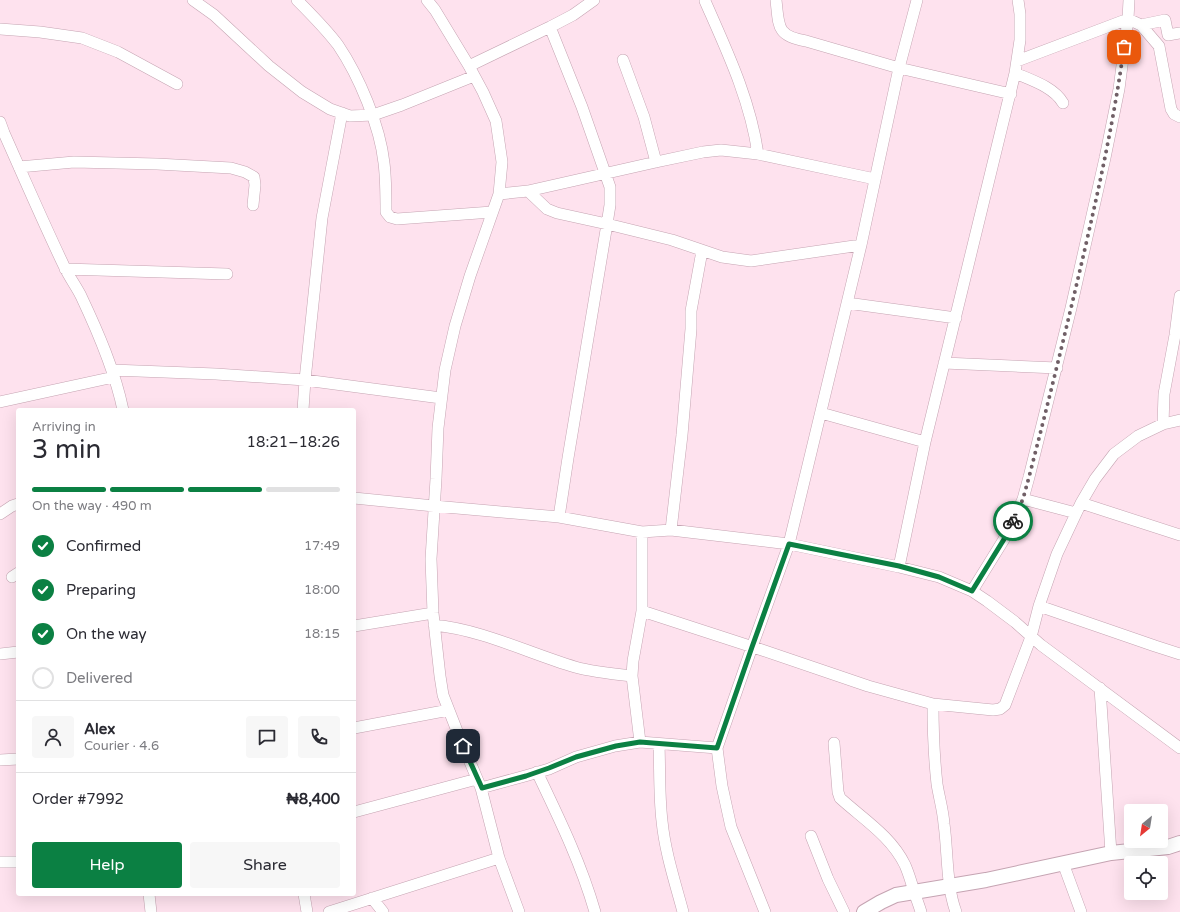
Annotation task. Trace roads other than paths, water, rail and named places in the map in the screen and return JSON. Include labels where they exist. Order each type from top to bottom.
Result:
[{"type":"street","points":[[194,0],[214,15],[269,66],[302,92],[330,109],[350,116],[372,115],[402,105],[474,76]]},
{"type":"street","points":[[297,0],[319,22],[338,45],[354,73],[372,115],[380,140],[384,162],[386,212],[390,218],[397,219],[492,212]]},
{"type":"street","points":[[427,0],[435,10],[483,92],[496,121],[502,162],[498,194],[470,276],[444,370],[438,428],[430,559],[434,625],[443,695],[479,783],[499,858],[519,912]]},
{"type":"street","points":[[469,66],[573,15],[594,0]]},
{"type":"street","points":[[776,0],[779,24],[785,34],[794,39],[806,41],[899,68],[1011,94]]},
{"type":"street","points":[[765,912],[731,827],[722,786],[717,748],[789,544],[848,303],[899,68],[917,0]]},
{"type":"street","points":[[899,566],[925,442],[1011,94],[1020,40],[1018,0]]},
{"type":"street","points":[[972,591],[1006,536],[1023,499],[1057,368],[1105,158],[1119,89],[1129,0]]},
{"type":"street","points":[[705,1],[748,104],[756,137],[758,154]]},
{"type":"street","points":[[1017,61],[1128,19],[1141,25],[1159,46],[1171,109],[1174,114],[1180,117]]},
{"type":"street","points":[[1141,25],[1165,20],[1168,35],[1180,33]]},
{"type":"street","points":[[550,27],[580,100],[610,186],[610,206],[559,517]]},
{"type":"street","points":[[0,29],[40,32],[82,38],[118,52],[177,84]]},
{"type":"street","points":[[623,60],[644,117],[656,162]]},
{"type":"street","points":[[1015,73],[1043,86],[1061,99],[1063,103]]},
{"type":"street","points":[[303,408],[322,218],[342,113]]},
{"type":"street","points":[[0,122],[2,134],[19,167],[65,268],[90,317],[113,374],[122,408]]},
{"type":"street","points":[[498,194],[528,191],[656,162],[720,150],[758,154],[875,179]]},
{"type":"street","points":[[19,167],[74,162],[231,168],[254,177],[255,185],[253,205]]},
{"type":"street","points":[[528,191],[547,209],[557,213],[672,240],[722,257],[751,261],[861,245]]},
{"type":"street","points":[[671,530],[682,434],[691,329],[691,311],[702,251]]},
{"type":"street","points":[[65,268],[227,274]]},
{"type":"street","points":[[1163,424],[1164,394],[1175,335],[1180,296]]},
{"type":"street","points":[[848,303],[956,318]]},
{"type":"street","points":[[944,363],[1057,368]]},
{"type":"street","points":[[0,402],[113,374],[216,374],[305,380],[441,398]]},
{"type":"street","points":[[821,413],[925,442]]},
{"type":"street","points":[[642,611],[868,686],[934,704],[992,710],[1000,709],[1004,705],[1031,637],[1038,606],[1057,554],[1080,503],[1095,479],[1114,454],[1138,436],[1163,424],[1180,420]]},
{"type":"street","points":[[356,498],[559,517],[642,532],[671,530],[789,544],[899,566],[939,577],[972,591],[1180,748]]},
{"type":"street","points":[[1023,499],[1076,513]]},
{"type":"street","points":[[1080,503],[1180,535]]},
{"type":"street","points":[[0,514],[16,505]]},
{"type":"street","points":[[640,742],[632,676],[633,661],[642,611],[642,532]]},
{"type":"street","points":[[1038,606],[1180,654]]},
{"type":"street","points":[[356,626],[433,613]]},
{"type":"street","points":[[434,625],[470,631],[518,646],[575,667],[632,676]]},
{"type":"street","points":[[0,654],[16,652]]},
{"type":"street","points":[[1100,688],[1111,853]]},
{"type":"street","points":[[934,704],[933,743],[937,784],[944,823],[950,885],[956,912]]},
{"type":"street","points":[[356,728],[448,710]]},
{"type":"street","points":[[356,812],[479,783],[537,772],[576,757],[616,746],[640,742],[717,748]]},
{"type":"street","points":[[834,743],[838,792],[840,798],[887,839],[898,852],[911,878],[921,912]]},
{"type":"street","points":[[658,744],[662,821],[665,845],[683,912]]},
{"type":"street","points":[[0,760],[16,759]]},
{"type":"street","points":[[537,772],[580,866],[596,912]]},
{"type":"street","points":[[811,836],[828,879],[844,912]]},
{"type":"street","points":[[864,912],[896,895],[986,880],[1111,853],[1168,847],[1180,843]]},
{"type":"street","points":[[329,912],[499,858]]},
{"type":"street","points":[[0,862],[16,862]]},
{"type":"street","points":[[1063,863],[1081,912]]},
{"type":"street","points":[[149,896],[151,912]]},
{"type":"street","points":[[304,896],[307,912]]},
{"type":"street","points":[[372,898],[383,912]]}]
